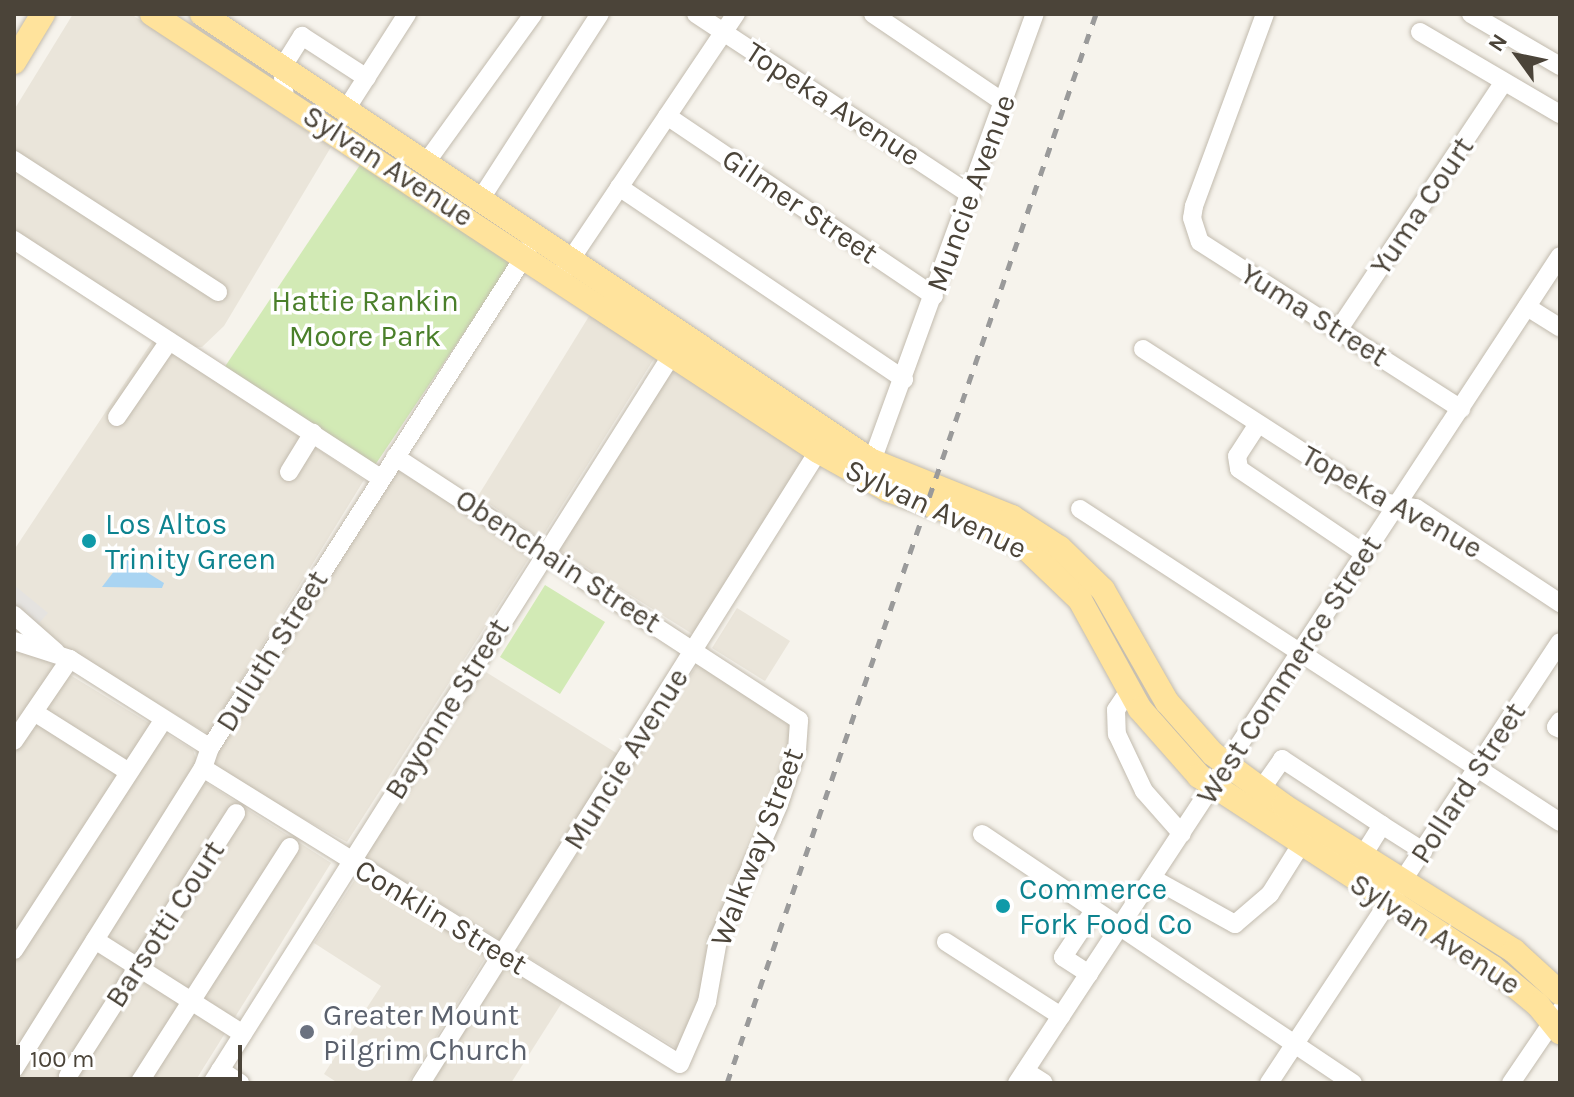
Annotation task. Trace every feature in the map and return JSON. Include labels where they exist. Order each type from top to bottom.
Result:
[{"type":"main road","points":[[15,56],[43,14]]},
{"type":"main road","name":"Sylvan Avenue","points":[[152,14],[285,100],[531,246],[824,442],[888,490],[967,518],[1025,547],[1080,600],[1130,689],[1165,741],[1212,788],[1492,967],[1557,1022]]},
{"type":"main road","name":"Sylvan Avenue","points":[[202,14],[480,200],[531,246]]},
{"type":"main road","name":"Sylvan Avenue","points":[[824,442],[1012,517],[1060,548],[1103,590],[1181,721],[1226,766],[1260,791],[1514,951],[1560,993]]},
{"type":"street","points":[[345,111],[407,14]]},
{"type":"street","points":[[425,164],[533,14]]},
{"type":"street","points":[[480,200],[600,14]]},
{"type":"street","name":"Topeka Avenue","points":[[696,14],[971,195]]},
{"type":"street","points":[[565,268],[736,14]]},
{"type":"street","points":[[873,14],[1003,102]]},
{"type":"street","name":"Muncie Avenue","points":[[872,461],[1035,14]]},
{"type":"street","name":"Yuma Street","points":[[1265,14],[1194,206],[1194,230],[1208,249],[1339,329],[1461,409]]},
{"type":"street","points":[[1471,14],[1560,66]]},
{"type":"street","points":[[1420,32],[1560,114]]},
{"type":"street","points":[[285,100],[282,68],[302,36],[367,78]]},
{"type":"street","name":"Yuma Court","points":[[1339,329],[1504,82]]},
{"type":"street","name":"Gilmer Street","points":[[667,116],[934,296]]},
{"type":"street","points":[[14,160],[218,292]]},
{"type":"street","points":[[619,187],[904,379]]},
{"type":"street","points":[[14,240],[381,478]]},
{"type":"street","name":"Duluth Street","points":[[14,1069],[203,768],[210,748],[531,246]]},
{"type":"street","name":"West Commerce Street","points":[[1021,1077],[1560,256]]},
{"type":"street","points":[[1527,307],[1560,328]]},
{"type":"street","points":[[117,417],[169,341]]},
{"type":"street","name":"Bayonne Street","points":[[216,1077],[678,345]]},
{"type":"street","name":"Topeka Avenue","points":[[1143,349],[1379,501],[1416,508],[1560,603]]},
{"type":"street","points":[[1258,424],[1237,456],[1239,469],[1365,554]]},
{"type":"street","points":[[289,472],[313,433]]},
{"type":"street","name":"Muncie Avenue","points":[[421,1083],[824,442]]},
{"type":"street","name":"Obenchain Street","points":[[395,457],[696,650],[799,720]]},
{"type":"street","points":[[1080,509],[1560,822]]},
{"type":"street","points":[[14,615],[64,656],[210,748]]},
{"type":"street","points":[[14,641],[64,656]]},
{"type":"street","name":"Pollard Street","points":[[1269,1083],[1560,642]]},
{"type":"street","points":[[14,741],[34,712],[64,656]]},
{"type":"street","points":[[1130,689],[1116,710],[1117,734],[1144,791],[1182,834]]},
{"type":"street","points":[[34,712],[129,772]]},
{"type":"street","points":[[14,950],[164,719]]},
{"type":"street","name":"Walkway Street","points":[[680,1064],[707,1002],[718,940],[779,804],[797,750],[799,720]]},
{"type":"street","points":[[1560,721],[1556,727],[1560,729]]},
{"type":"street","points":[[1260,791],[1282,759],[1423,851]]},
{"type":"street","name":"Conklin Street","points":[[203,768],[351,863],[503,953],[680,1064]]},
{"type":"street","name":"Barsotti Court","points":[[68,1076],[236,813]]},
{"type":"street","points":[[1364,854],[1382,825]]},
{"type":"street","points":[[982,834],[1118,929],[1353,1083]]},
{"type":"street","points":[[1152,878],[1235,924],[1270,894],[1300,846]]},
{"type":"street","points":[[139,1083],[290,847]]},
{"type":"street","points":[[1089,974],[1063,957],[1093,912]]},
{"type":"street","points":[[95,940],[243,1034]]},
{"type":"street","points":[[946,942],[1061,1016]]},
{"type":"street","points":[[1511,1083],[1557,1022]]},
{"type":"street","points":[[216,1077],[240,1083]]},
{"type":"street","points":[[1021,1077],[1044,1083]]},
{"type":"shaded area","points":[[73,14],[131,14],[331,147],[224,326],[202,347],[194,347],[14,230],[14,110]]},
{"type":"shaded area","points":[[591,313],[655,357],[541,539],[478,496]]},
{"type":"shaded area","name":"Los Altos Trinity Green","points":[[154,339],[364,480],[208,734],[66,648],[14,633],[14,550]]},
{"type":"shaded area","points":[[672,369],[808,455],[694,635],[557,549]]},
{"type":"shaded area","points":[[395,468],[531,555],[347,842],[207,767]]},
{"type":"shaded area","points":[[14,585],[48,613],[32,631],[14,615]]},
{"type":"shaded area","points":[[737,608],[790,641],[765,681],[712,648]]},
{"type":"shaded area","points":[[14,649],[39,656],[193,750],[197,761],[14,1054]]},
{"type":"shaded area","points":[[700,660],[798,725],[681,1051],[516,950]]},
{"type":"shaded area","points":[[481,669],[618,754],[502,941],[365,857]]},
{"type":"shaded area","points":[[202,780],[331,863],[194,1083],[14,1083]]},
{"type":"shaded area","points":[[365,877],[487,955],[408,1083],[338,1083],[324,1074],[381,986],[314,943],[356,878]]},
{"type":"shaded area","points":[[506,965],[563,1001],[511,1083],[438,1083],[434,1080]]},
{"type":"green space","name":"Hattie Rankin Moore Park","points":[[362,162],[511,263],[369,474],[220,374]]},
{"type":"green space","points":[[545,585],[605,622],[560,694],[500,657]]},
{"type":"water","points":[[124,558],[164,583],[162,588],[102,587]]},
{"type":"railway","points":[[727,1083],[1096,14]]},
{"type":"place","name":"Los Altos Trinity Green","points":[[89,541]]},
{"type":"place","name":"Commerce Fork Food Co","points":[[1003,906]]},
{"type":"place","name":"Greater Mount Pilgrim Church","points":[[307,1032]]}]
